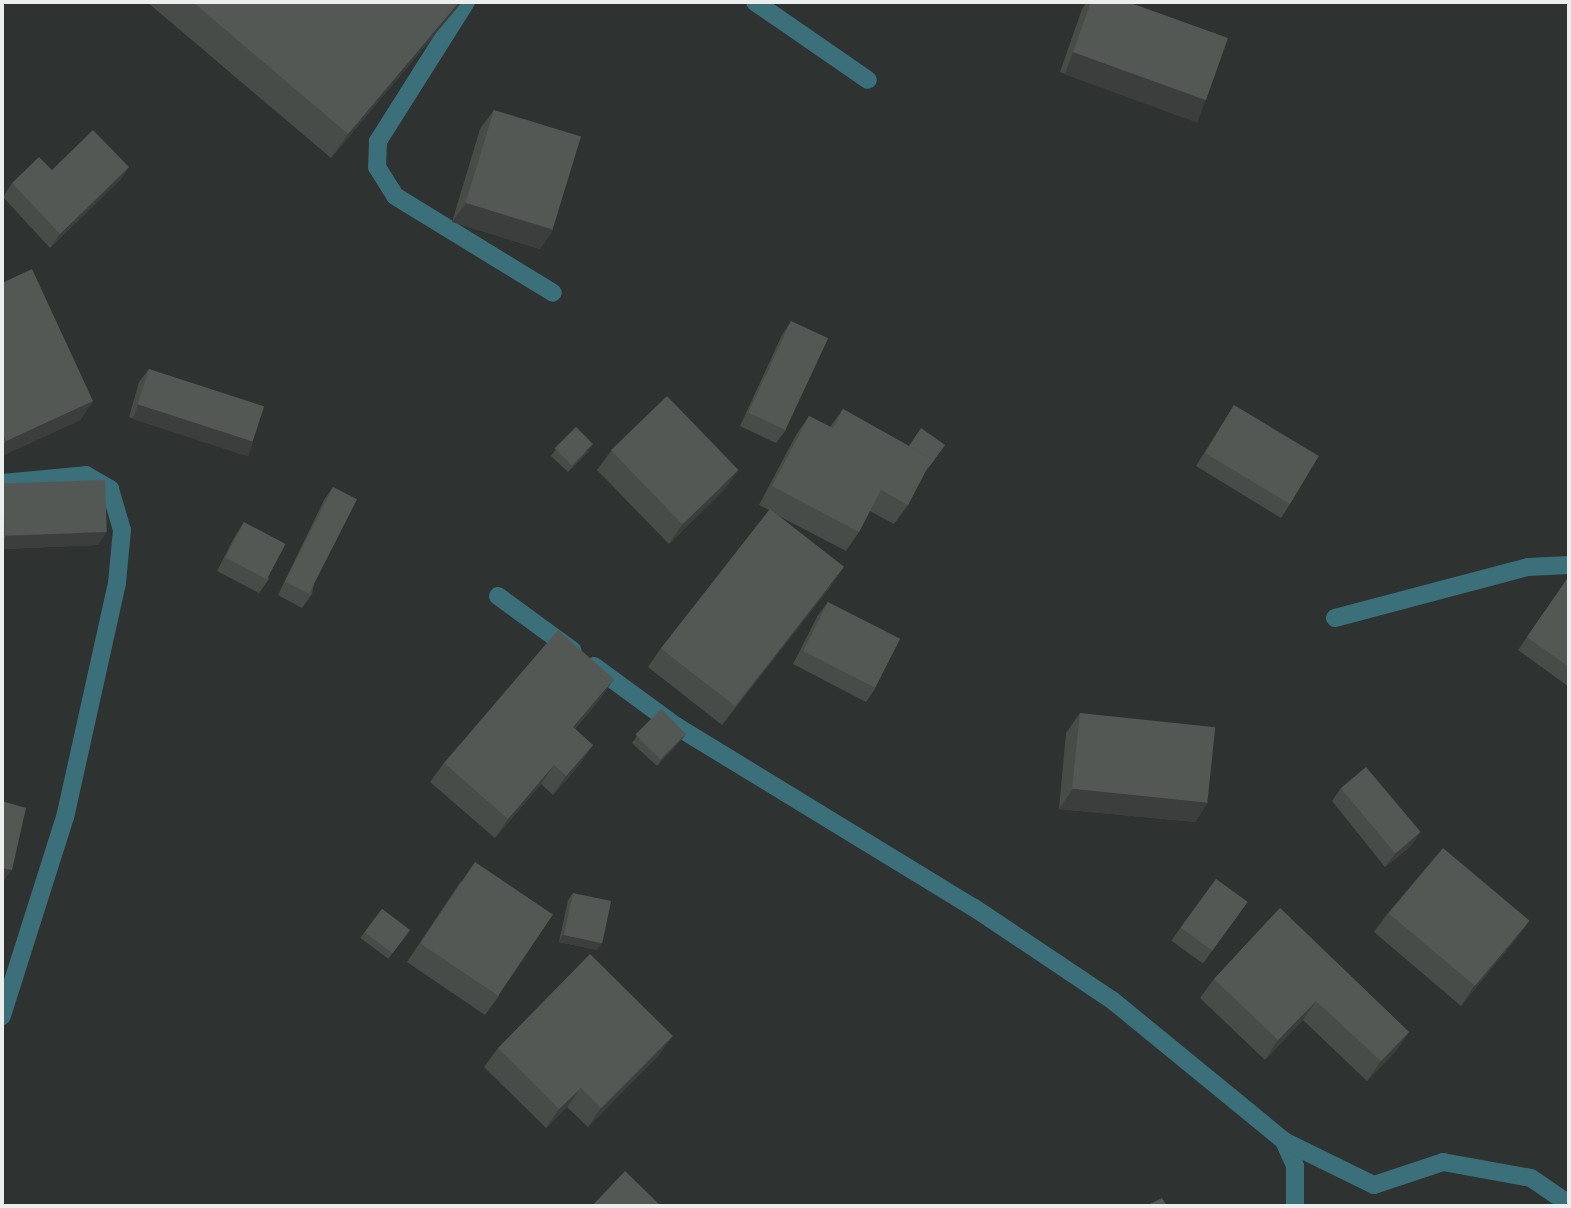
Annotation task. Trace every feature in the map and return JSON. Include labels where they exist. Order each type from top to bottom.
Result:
[{"type":"street","points":[[466,2],[378,141],[377,167],[395,195],[553,293]]},
{"type":"street","points":[[755,2],[868,80]]},
{"type":"street","points":[[2,483],[86,475],[110,489],[122,530],[117,583],[65,817],[2,1016]]},
{"type":"street","points":[[1335,618],[1528,567],[1569,565]]},
{"type":"street","points":[[498,596],[676,726],[973,907],[1112,1000],[1283,1141],[1374,1185],[1443,1162],[1531,1178],[1569,1204]]},
{"type":"street","points":[[1283,1141],[1294,1166],[1295,1206]]},
{"type":"building","points":[[193,2],[459,2],[348,134]]},
{"type":"building","points":[[1091,2],[1128,2],[1228,38],[1206,100],[1073,52]]},
{"type":"building","points":[[494,110],[581,137],[553,229],[466,203]]},
{"type":"building","points":[[93,130],[129,167],[60,234],[12,183],[39,157],[52,170]]},
{"type":"building","points":[[32,269],[93,401],[6,441],[2,431],[2,283]]},
{"type":"building","points":[[791,321],[828,338],[785,430],[748,413]]},
{"type":"building","points":[[149,369],[264,406],[253,442],[138,404]]},
{"type":"building","points":[[667,396],[739,470],[682,524],[611,450]]},
{"type":"building","points":[[1234,405],[1319,456],[1290,504],[1205,453]]},
{"type":"building","points":[[843,409],[932,459],[908,505],[881,490],[859,532],[772,486],[809,416],[833,428]]},
{"type":"building","points":[[576,427],[593,444],[572,465],[555,448]]},
{"type":"building","points":[[921,428],[945,445],[929,467],[932,459],[909,446]]},
{"type":"building","points":[[105,480],[107,532],[5,536],[3,484]]},
{"type":"building","points":[[333,487],[357,499],[309,594],[285,581]]},
{"type":"building","points":[[770,509],[844,567],[735,706],[661,648]]},
{"type":"building","points":[[244,522],[285,544],[267,579],[225,557]]},
{"type":"building","points":[[1569,576],[1569,667],[1527,637]]},
{"type":"building","points":[[828,602],[900,639],[875,688],[803,651]]},
{"type":"building","points":[[558,630],[614,679],[573,727],[593,745],[566,776],[554,765],[508,819],[444,763]]},
{"type":"building","points":[[661,709],[686,734],[660,759],[636,734]]},
{"type":"building","points":[[1080,713],[1215,727],[1207,803],[1072,789]]},
{"type":"building","points":[[1366,767],[1421,832],[1395,853],[1341,788]]},
{"type":"building","points":[[2,801],[26,808],[12,870],[2,868]]},
{"type":"building","points":[[1443,848],[1530,921],[1475,986],[1388,913]]},
{"type":"building","points":[[475,862],[553,915],[498,996],[420,943]]},
{"type":"building","points":[[1216,879],[1248,902],[1212,950],[1181,928]]},
{"type":"building","points":[[573,893],[611,901],[602,943],[564,935]]},
{"type":"building","points":[[1280,908],[1409,1032],[1381,1061],[1316,1001],[1278,1040],[1214,979]]},
{"type":"building","points":[[382,909],[410,930],[392,953],[365,932]]},
{"type":"building","points":[[590,954],[673,1036],[601,1108],[581,1088],[559,1109],[498,1048]]},
{"type":"building","points":[[625,1171],[661,1206],[592,1206]]},
{"type":"building","points":[[1162,1198],[1167,1206],[1146,1206]]}]
